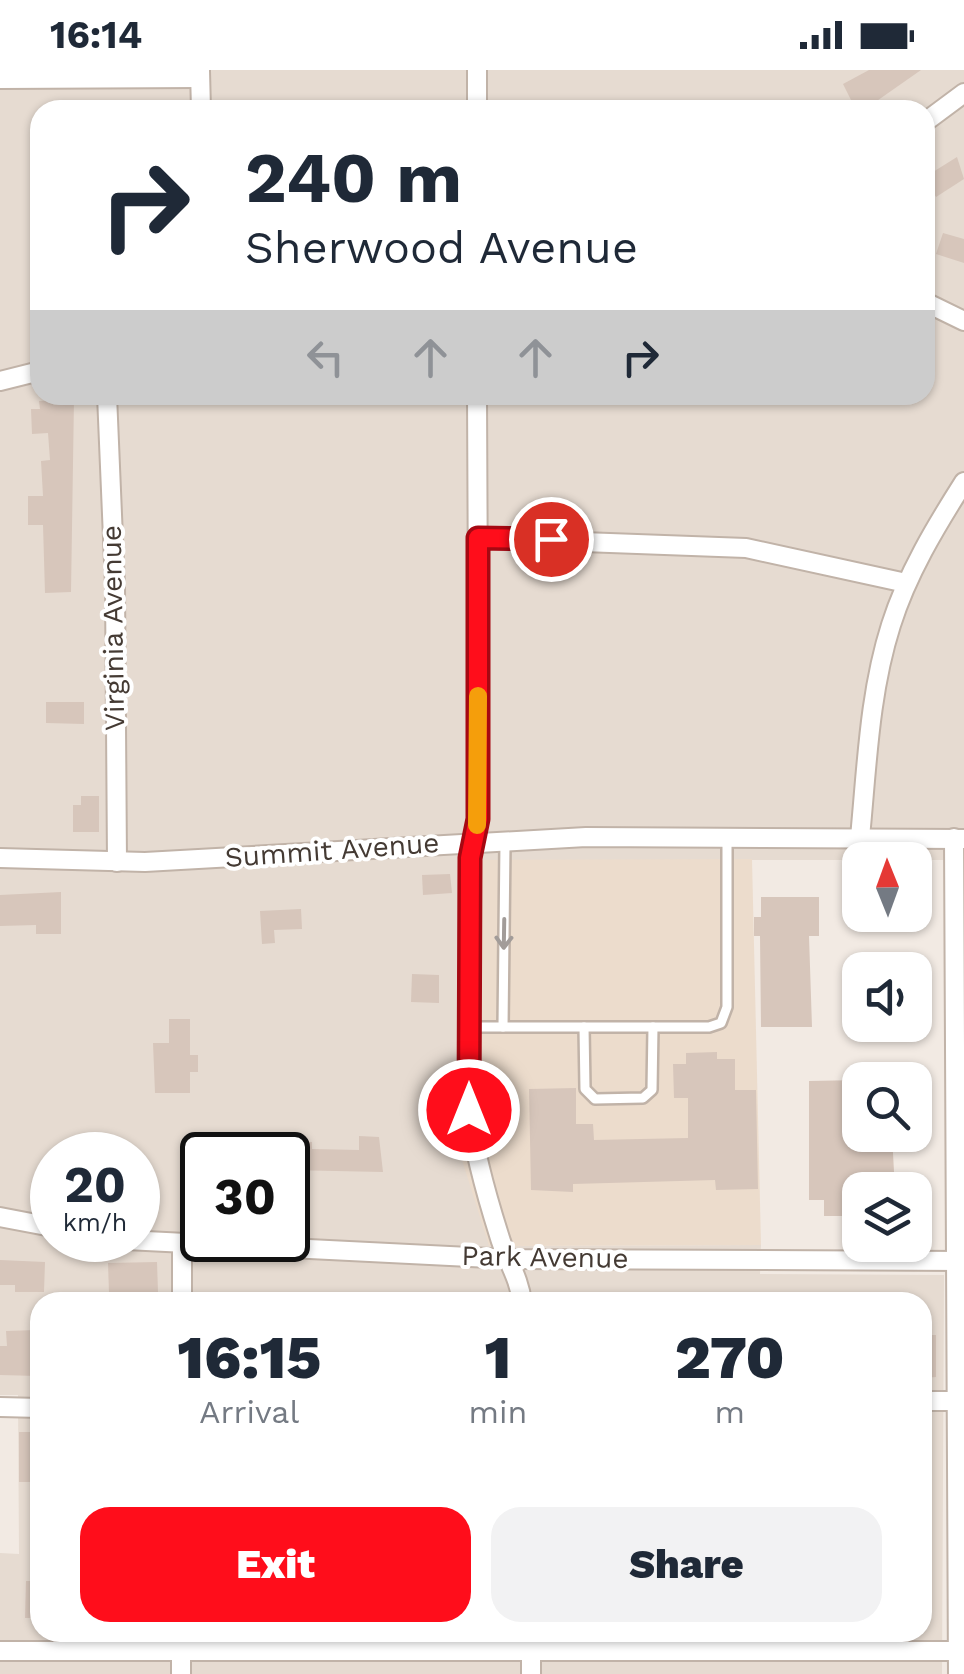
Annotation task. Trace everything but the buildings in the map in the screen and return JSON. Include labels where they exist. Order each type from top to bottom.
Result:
[{"type":"street","points":[[477,70],[477,100]]},
{"type":"street","points":[[0,79],[200,74],[200,100]]},
{"type":"street","points":[[935,114],[964,92]]},
{"type":"street","points":[[935,307],[964,321]]},
{"type":"street","points":[[0,381],[30,374]]},
{"type":"street","name":"Virginia Avenue","points":[[107,405],[114,586],[116,862]]},
{"type":"street","points":[[478,405],[478,819],[474,842],[469,1027],[473,1146],[499,1238],[518,1274],[521,1292]]},
{"type":"street","points":[[860,838],[870,722],[890,628],[906,584],[964,482]]},
{"type":"street","points":[[478,538],[746,548],[906,584]]},
{"type":"street","points":[[958,1674],[959,838]]},
{"type":"street","name":"Summit Avenue","points":[[0,858],[116,862],[506,840],[959,838]]},
{"type":"street","points":[[0,1217],[30,1223]]},
{"type":"street","name":"Park Avenue","points":[[310,1250],[510,1259],[960,1260]]},
{"type":"street","points":[[182,1262],[182,1292]]},
{"type":"street","points":[[932,1402],[956,1401]]},
{"type":"street","points":[[0,1407],[30,1408]]},
{"type":"street","points":[[0,1652],[181,1642],[180,1674]]},
{"type":"street","points":[[532,1642],[532,1674]]},
{"type":"street","points":[[575,1642],[961,1651]]},
{"type":"lane","points":[[469,1027],[709,1027],[726,1015],[727,837]]},
{"type":"lane","points":[[502,1027],[506,840]]},
{"type":"lane","points":[[584,1027],[585,1089],[594,1099],[644,1098],[652,1090],[653,1027]]},
{"type":"shaded area","points":[[0,70],[964,70],[964,860],[932,860],[932,842],[842,842],[842,860],[467,860],[490,1246],[761,1245],[760,1274],[944,1275],[942,1674],[0,1674],[0,1553],[19,1554],[18,1395],[0,1395]]},
{"type":"shaded area","points":[[752,859],[761,1245],[489,1246],[458,1147],[466,860]]},
{"type":"slow traffic","points":[[477,825],[478,696]]},
{"type":"route","points":[[469,1110],[470,858],[478,819],[478,538],[551,539]]}]
